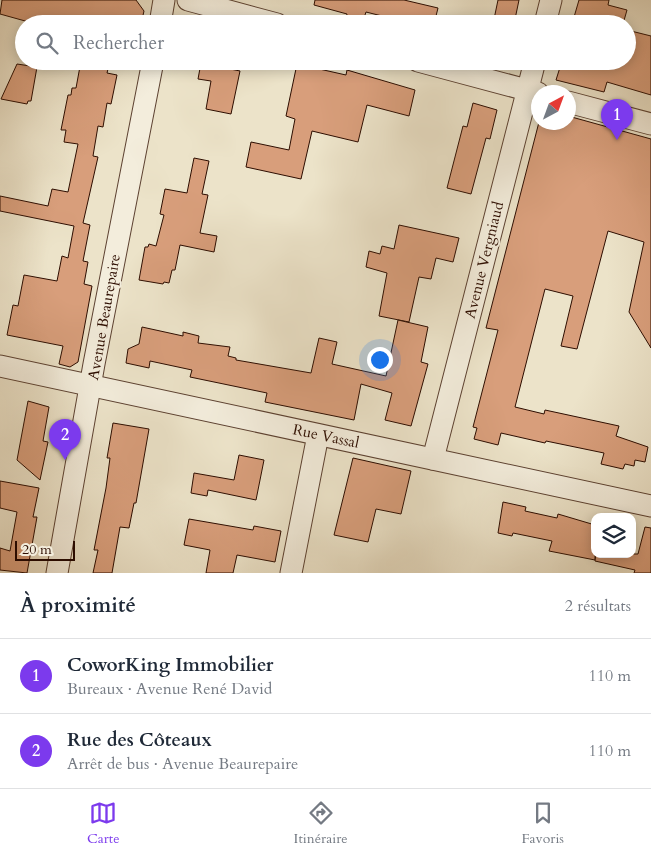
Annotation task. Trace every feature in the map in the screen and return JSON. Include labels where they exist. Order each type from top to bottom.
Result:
[{"type":"street","points":[[162,15],[164,0]]},
{"type":"street","points":[[188,0],[244,15]]},
{"type":"street","points":[[547,15],[551,0]]},
{"type":"street","name":"Avenue Beaurepaire","points":[[57,573],[151,70]]},
{"type":"street","points":[[451,70],[531,91]]},
{"type":"street","name":"Avenue Vergniaud","points":[[533,85],[534,70]]},
{"type":"street","name":"Avenue Vergniaud","points":[[433,459],[531,99]]},
{"type":"street","points":[[576,104],[651,124]]},
{"type":"street","name":"Rue Vassal","points":[[0,366],[651,506]]},
{"type":"street","points":[[291,573],[318,435]]},
{"type":"building","points":[[2,0],[136,0],[144,11],[143,15],[15,15],[15,18],[0,14]]},
{"type":"building","points":[[315,0],[404,0],[438,8],[436,15],[378,15],[366,12],[365,15],[347,15],[314,5]]},
{"type":"building","points":[[498,0],[519,0],[516,15],[495,15]]},
{"type":"building","points":[[579,0],[609,0],[608,5],[627,10],[626,15],[575,15]]},
{"type":"building","points":[[636,32],[651,36],[651,95],[607,82],[604,92],[556,80],[559,70],[636,70]]},
{"type":"building","points":[[15,68],[15,70],[36,70],[31,101],[28,101],[27,104],[1,99]]},
{"type":"building","points":[[79,70],[108,70],[107,73],[117,75],[111,104],[107,103],[103,127],[98,126],[93,156],[98,157],[83,223],[90,225],[83,261],[88,262],[84,284],[92,286],[78,362],[70,367],[59,364],[63,346],[7,335],[13,305],[18,306],[24,275],[57,281],[62,256],[68,258],[74,226],[0,211],[0,196],[48,206],[52,189],[68,192],[78,144],[64,142],[66,130],[61,130],[68,95],[71,95],[72,88],[76,88]]},
{"type":"building","points":[[200,70],[240,71],[231,114],[206,109],[211,81],[198,79]]},
{"type":"building","points":[[296,70],[324,70],[346,75],[347,70],[415,90],[409,116],[367,105],[358,142],[312,131],[301,179],[246,167],[251,142],[289,150],[295,119],[286,116]]},
{"type":"building","points":[[473,103],[497,110],[490,139],[486,138],[471,194],[447,188],[463,126],[467,127]]},
{"type":"building","points":[[576,118],[651,139],[651,348],[629,312],[644,242],[608,231],[577,349],[561,346],[573,296],[545,289],[515,407],[544,414],[545,410],[619,426],[616,436],[648,447],[645,462],[635,460],[634,466],[625,464],[623,469],[601,464],[604,453],[546,441],[545,443],[501,433],[498,445],[474,439],[477,428],[473,427],[498,330],[486,328],[537,130],[576,130]]},
{"type":"building","points":[[194,158],[209,161],[202,194],[208,195],[200,233],[217,236],[214,252],[180,245],[175,270],[172,270],[169,283],[164,282],[163,284],[139,280],[145,247],[148,247],[149,244],[156,246],[164,215],[160,214],[165,189],[187,193]]},
{"type":"building","points":[[399,225],[459,238],[453,262],[436,258],[431,279],[419,277],[409,322],[379,316],[387,273],[366,267],[369,251],[380,254],[382,246],[394,249]]},
{"type":"building","points":[[398,320],[428,327],[421,362],[428,364],[411,426],[385,420],[392,393],[361,384],[354,420],[265,402],[267,393],[190,377],[192,370],[150,361],[149,368],[126,363],[128,349],[139,344],[142,327],[183,336],[183,332],[199,336],[198,343],[230,347],[228,356],[236,358],[236,360],[311,373],[319,338],[337,342],[332,364],[386,376]]},
{"type":"building","points":[[28,401],[49,407],[43,441],[48,442],[40,480],[17,460]]},
{"type":"building","points":[[113,423],[149,429],[136,503],[134,503],[129,528],[120,527],[112,573],[93,573],[98,550],[94,550],[106,488],[110,458],[107,458]]},
{"type":"building","points":[[239,455],[264,460],[256,500],[208,490],[207,496],[191,493],[194,473],[234,480]]},
{"type":"building","points":[[353,458],[411,471],[401,514],[376,509],[368,542],[334,535]]},
{"type":"building","points":[[0,481],[39,488],[33,517],[37,517],[27,573],[0,570],[0,548],[10,551],[17,512],[0,508]]},
{"type":"building","points":[[503,502],[526,507],[525,511],[557,518],[558,514],[591,524],[591,558],[595,558],[595,560],[549,551],[552,541],[513,533],[512,536],[498,533]]},
{"type":"building","points":[[189,519],[253,530],[254,526],[281,531],[275,562],[237,555],[233,573],[206,573],[210,550],[184,545]]},
{"type":"building","points":[[645,527],[651,528],[651,573],[634,573],[635,570],[595,561],[595,558],[636,558],[636,554],[638,554]]},
{"type":"place","name":"CoworKing Immobilier","points":[[617,140]]},
{"type":"place","name":"Rue des Côteaux","points":[[65,460]]}]
